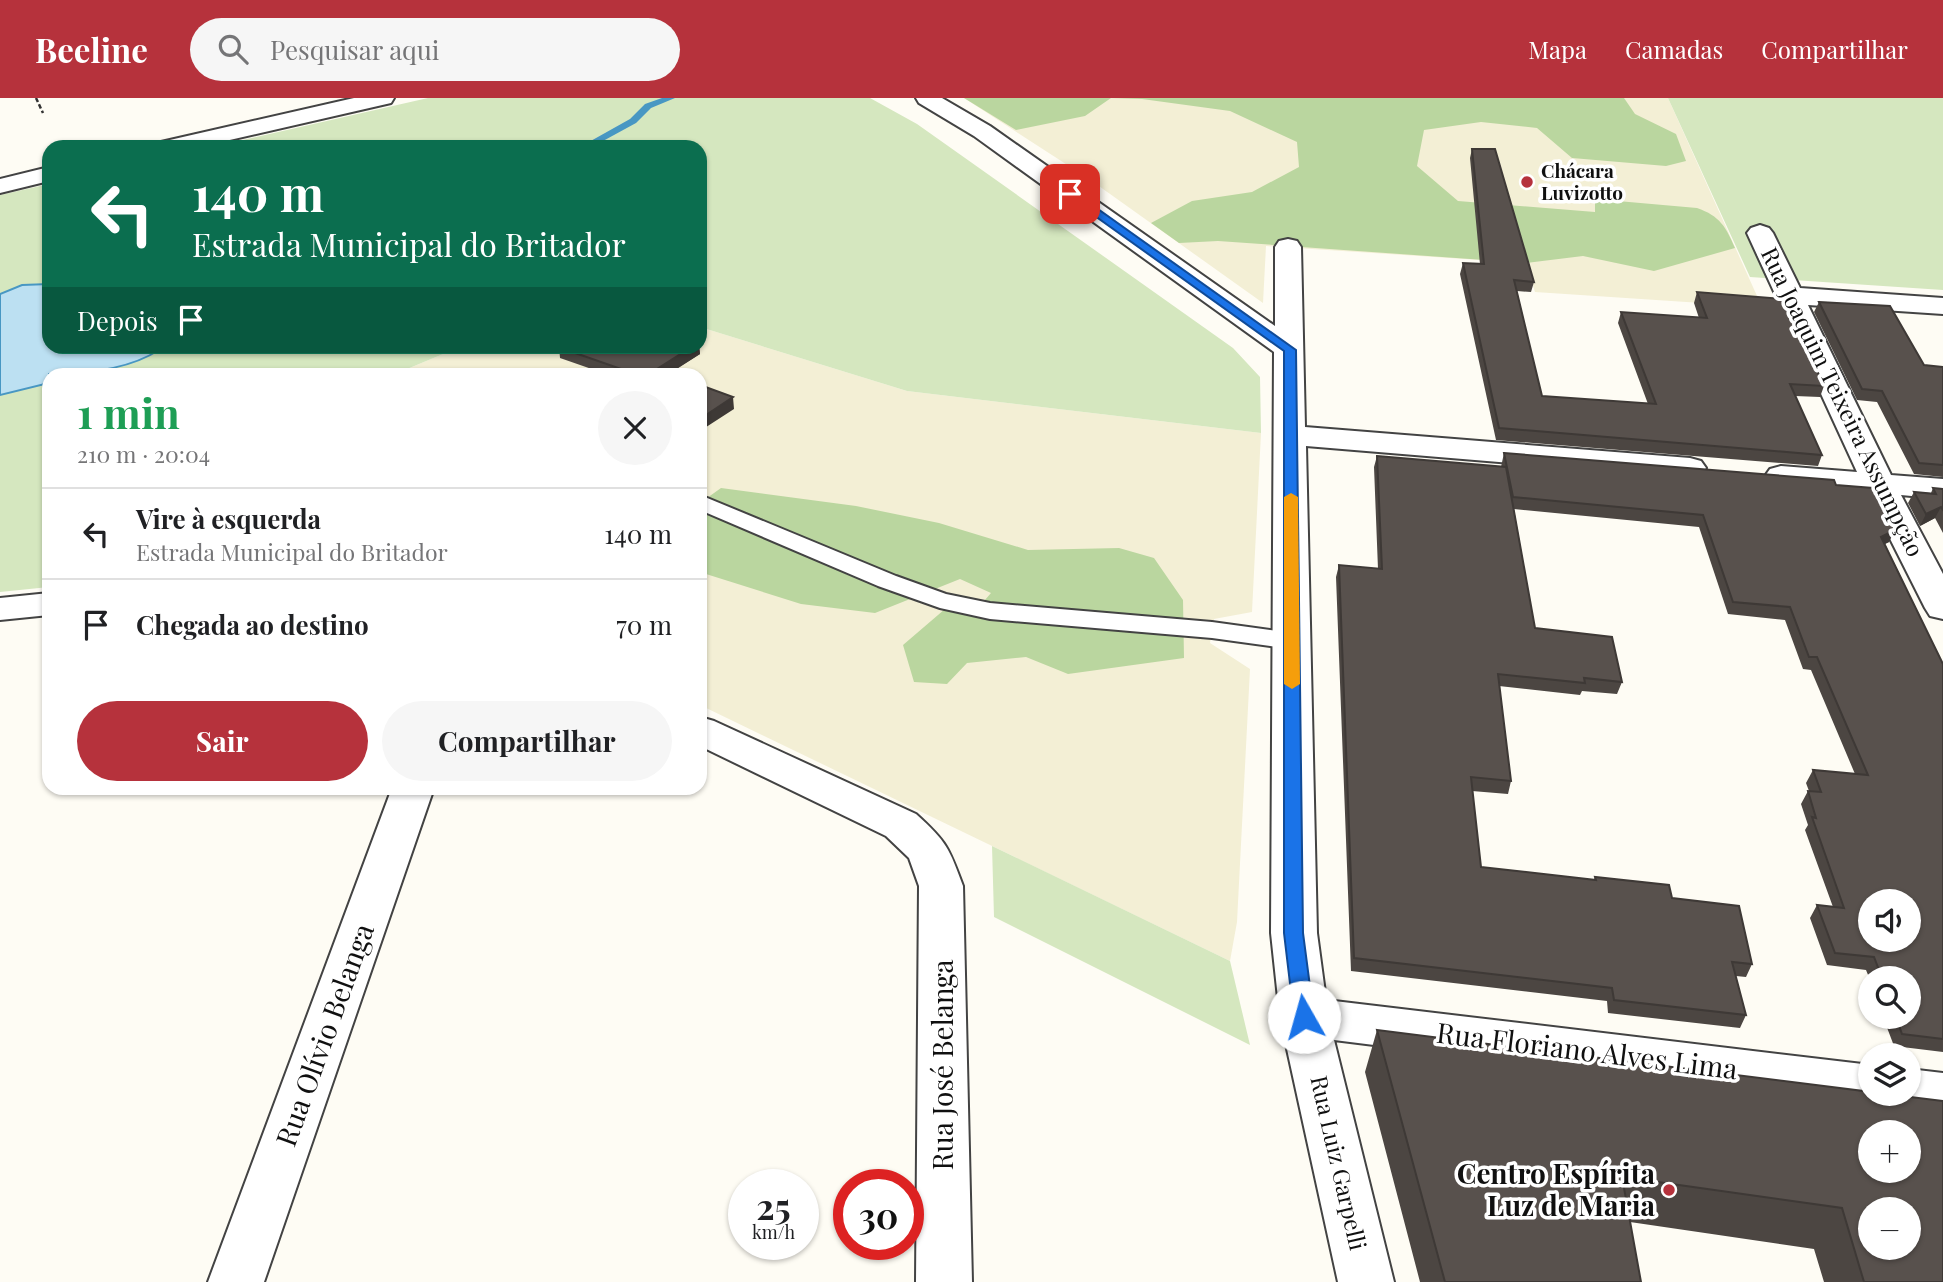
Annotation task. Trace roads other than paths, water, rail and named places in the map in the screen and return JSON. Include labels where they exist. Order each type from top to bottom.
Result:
[{"type":"street","points":[[200,140],[383,98]]},
{"type":"street","points":[[927,98],[982,131],[1290,350]]},
{"type":"street","points":[[0,186],[42,176]]},
{"type":"street","name":"Rua Joaquim Teixeira Assumpção","points":[[1760,233],[1879,484],[1943,608]]},
{"type":"street","name":"Rua Luiz Garpelli","points":[[1288,247],[1294,933],[1304,1017],[1366,1282]]},
{"type":"street","points":[[1791,296],[1943,306]]},
{"type":"street","points":[[1290,435],[1715,470]]},
{"type":"street","points":[[1756,474],[1943,489]]},
{"type":"street","points":[[3,612],[42,605]]},
{"type":"street","name":"Rua José Belanga","points":[[707,733],[901,825],[928,850],[941,886],[944,1282]]},
{"type":"street","name":"Rua Olívio Belanga","points":[[236,1282],[410,795]]},
{"type":"street","name":"Rua Floriano Alves Lima","points":[[1304,1017],[1858,1084]]},
{"type":"street","points":[[1921,1091],[1943,1094]]},
{"type":"lane","points":[[707,505],[887,581],[940,600],[990,611],[1212,630],[1292,641]]},
{"type":"water","points":[[42,284],[42,354],[152,354],[110,368],[42,368],[42,385],[0,395],[0,294],[22,285]]},
{"type":"waterway","points":[[598,140],[633,121],[648,106],[671,98]]},
{"type":"place","name":"Chácara Luvizotto","points":[[1527,182]]},
{"type":"place","name":"Centro Espírita Luz de Maria","points":[[1669,1190]]}]
